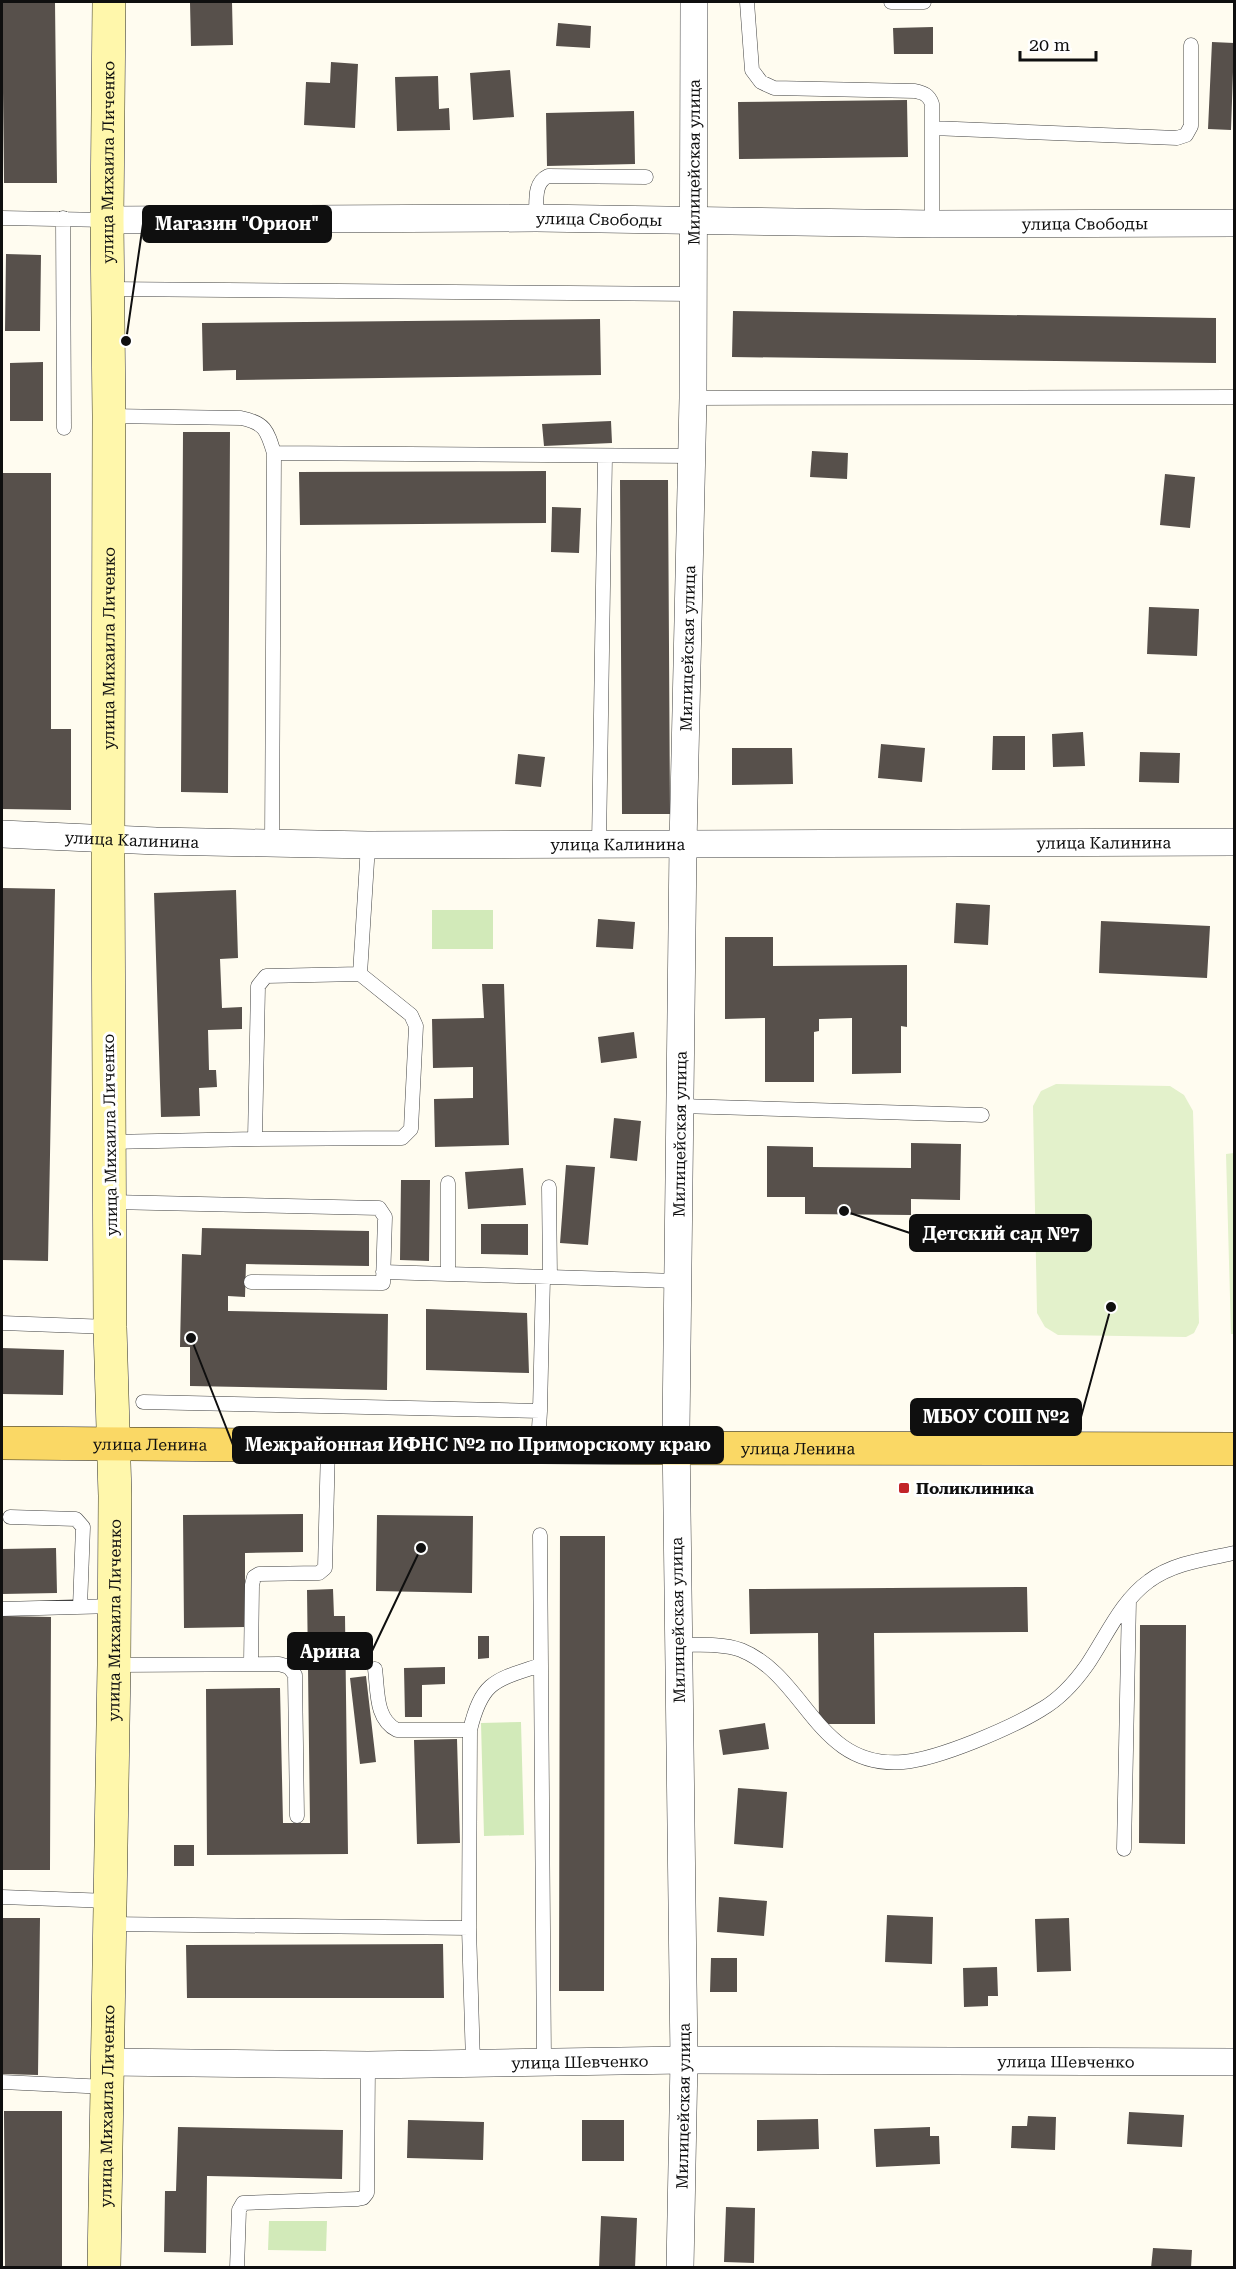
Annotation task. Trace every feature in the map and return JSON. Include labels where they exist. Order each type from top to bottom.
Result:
[{"type":"main road","name":"улица Михаила Личенко","points":[[104,2268],[115,1496],[110,1327],[109,1142],[107,220],[109,2]]},
{"type":"main road","name":"улица Ленина","points":[[2,1443],[1234,1449]]},
{"type":"street","name":"Милицейская улица","points":[[680,2268],[684,2060],[676,1448],[677,1281],[683,845],[693,398],[694,2]]},
{"type":"street","name":"улица Свободы","points":[[107,220],[536,218],[932,224],[1234,223]]},
{"type":"street","name":"улица Калинина","points":[[2,834],[272,844],[368,845],[1234,842]]},
{"type":"street","name":"улица Шевченко","points":[[107,2075],[544,2061],[1234,2062]]},
{"type":"lane","points":[[747,2],[752,70],[761,82],[774,88],[924,93],[930,99],[932,104],[932,224]]},
{"type":"lane","points":[[891,2],[924,2]]},
{"type":"lane","points":[[932,128],[1177,138],[1186,135],[1191,126],[1191,45]]},
{"type":"lane","points":[[536,218],[538,185],[541,179],[549,176],[646,177]]},
{"type":"lane","points":[[2,218],[107,220]]},
{"type":"lane","points":[[63,218],[64,428]]},
{"type":"lane","points":[[108,289],[694,294]]},
{"type":"lane","points":[[693,398],[1234,397]]},
{"type":"lane","points":[[109,416],[241,418],[256,421],[267,431],[274,453],[272,844]]},
{"type":"lane","points":[[274,453],[692,456]]},
{"type":"lane","points":[[599,844],[606,457]]},
{"type":"lane","points":[[360,974],[368,845]]},
{"type":"lane","points":[[109,1142],[402,1138],[411,1129],[416,1026],[411,1015],[360,974],[266,976],[258,986],[255,1139]]},
{"type":"lane","points":[[680,1106],[982,1114]]},
{"type":"lane","points":[[448,1183],[448,1274]]},
{"type":"lane","points":[[538,1446],[549,1187]]},
{"type":"lane","points":[[111,1202],[379,1208],[386,1217],[383,1283],[251,1282]]},
{"type":"lane","points":[[383,1272],[677,1281]]},
{"type":"lane","points":[[2,1323],[110,1327]]},
{"type":"lane","points":[[143,1402],[540,1411]]},
{"type":"lane","points":[[251,1664],[254,1577],[259,1574],[319,1573],[325,1568],[328,1444]]},
{"type":"lane","points":[[10,1517],[76,1519],[81,1522],[83,1527],[80,1607]]},
{"type":"lane","points":[[540,1535],[544,2061]]},
{"type":"lane","points":[[678,1645],[709,1645],[742,1651],[767,1667],[784,1683],[829,1736],[852,1754],[874,1761],[903,1762],[939,1754],[1008,1727],[1043,1709],[1073,1684],[1129,1600],[1147,1582],[1164,1571],[1234,1553]]},
{"type":"lane","points":[[1124,1849],[1129,1600]]},
{"type":"lane","points":[[2,1609],[114,1606]]},
{"type":"lane","points":[[114,1665],[279,1664],[289,1667],[295,1675],[297,1816]]},
{"type":"lane","points":[[473,2063],[469,1928],[470,1730],[481,1695],[489,1686],[508,1676],[541,1665]]},
{"type":"lane","points":[[375,1669],[381,1715],[387,1726],[397,1731],[470,1730]]},
{"type":"lane","points":[[2,1897],[109,1912],[469,1928]]},
{"type":"lane","points":[[237,2268],[239,2210],[243,2203],[358,2199],[363,2198],[367,2193],[368,2065]]},
{"type":"lane","points":[[2,2082],[107,2075]]},
{"type":"green space","points":[[432,910],[493,910],[493,949],[432,949]]},
{"type":"green space","points":[[1056,1084],[1170,1086],[1184,1095],[1193,1111],[1199,1323],[1194,1333],[1186,1337],[1058,1335],[1045,1327],[1037,1313],[1033,1106],[1041,1091]]},
{"type":"green space","points":[[1234,1153],[1234,1334],[1231,1334],[1226,1154]]},
{"type":"green space","points":[[521,1722],[524,1835],[484,1836],[481,1723]]},
{"type":"green space","points":[[269,2221],[327,2221],[326,2251],[268,2250]]},
{"type":"building","points":[[2,2],[55,2],[57,183],[4,183]]},
{"type":"building","points":[[232,2],[233,45],[191,46],[190,3]]},
{"type":"building","points":[[558,23],[591,26],[590,48],[556,46]]},
{"type":"building","points":[[933,27],[933,54],[894,54],[893,28]]},
{"type":"building","points":[[1212,42],[1234,43],[1231,130],[1208,129]]},
{"type":"building","points":[[331,62],[358,64],[355,128],[304,125],[306,82],[330,83]]},
{"type":"building","points":[[510,70],[514,117],[473,120],[470,73]]},
{"type":"building","points":[[438,76],[439,109],[449,108],[450,130],[397,131],[395,77]]},
{"type":"building","points":[[907,100],[908,157],[739,159],[738,102]]},
{"type":"building","points":[[634,111],[635,164],[547,166],[546,113]]},
{"type":"building","points":[[6,254],[41,255],[40,331],[5,331]]},
{"type":"building","points":[[733,311],[1216,318],[1216,363],[732,357]]},
{"type":"building","points":[[600,319],[601,375],[236,380],[236,370],[203,371],[202,323]]},
{"type":"building","points":[[43,362],[43,421],[10,421],[10,363]]},
{"type":"building","points":[[611,421],[612,443],[544,446],[542,424]]},
{"type":"building","points":[[183,432],[230,432],[228,793],[181,792]]},
{"type":"building","points":[[812,451],[848,453],[847,479],[810,477]]},
{"type":"building","points":[[546,471],[546,523],[300,525],[299,472]]},
{"type":"building","points":[[2,473],[51,473],[51,729],[71,729],[71,810],[2,809]]},
{"type":"building","points":[[1165,474],[1195,477],[1190,528],[1160,525]]},
{"type":"building","points":[[620,480],[668,480],[670,814],[622,814]]},
{"type":"building","points":[[552,507],[581,508],[579,553],[551,552]]},
{"type":"building","points":[[1149,607],[1199,609],[1197,656],[1147,654]]},
{"type":"building","points":[[1083,732],[1085,766],[1053,767],[1052,734]]},
{"type":"building","points":[[993,736],[1025,736],[1025,770],[992,770]]},
{"type":"building","points":[[881,744],[925,748],[922,782],[878,778]]},
{"type":"building","points":[[732,748],[792,748],[793,784],[732,785]]},
{"type":"building","points":[[1140,752],[1180,753],[1179,783],[1139,782]]},
{"type":"building","points":[[518,754],[545,757],[541,787],[515,784]]},
{"type":"building","points":[[3,888],[55,889],[48,1261],[2,1260]]},
{"type":"building","points":[[236,890],[238,958],[220,959],[222,1008],[242,1007],[242,1029],[208,1030],[209,1070],[216,1070],[217,1087],[199,1088],[200,1116],[161,1117],[154,893]]},
{"type":"building","points":[[956,903],[990,905],[988,945],[954,943]]},
{"type":"building","points":[[598,919],[635,922],[633,949],[596,947]]},
{"type":"building","points":[[1101,921],[1210,926],[1207,978],[1099,973]]},
{"type":"building","points":[[725,937],[773,937],[773,966],[907,965],[907,1027],[901,1026],[901,1073],[852,1074],[852,1018],[819,1019],[819,1031],[814,1032],[814,1082],[765,1082],[765,1018],[725,1019]]},
{"type":"building","points":[[482,984],[504,984],[509,1145],[435,1147],[434,1099],[473,1098],[473,1067],[433,1068],[432,1019],[484,1018]]},
{"type":"building","points":[[634,1032],[637,1058],[601,1063],[598,1037]]},
{"type":"building","points":[[614,1118],[641,1121],[637,1161],[610,1158]]},
{"type":"building","points":[[911,1143],[961,1144],[960,1200],[911,1199],[911,1215],[805,1214],[805,1197],[767,1197],[767,1146],[813,1147],[813,1167],[911,1168]]},
{"type":"building","points":[[566,1165],[595,1167],[588,1245],[560,1243]]},
{"type":"building","points":[[523,1168],[526,1205],[468,1209],[465,1172]]},
{"type":"building","points":[[401,1180],[430,1180],[429,1261],[400,1260]]},
{"type":"building","points":[[481,1224],[528,1224],[528,1255],[481,1254]]},
{"type":"building","points":[[202,1228],[369,1231],[369,1266],[246,1264],[245,1297],[228,1296],[228,1311],[388,1314],[387,1390],[190,1386],[190,1347],[180,1347],[182,1254],[201,1255]]},
{"type":"building","points":[[426,1309],[527,1313],[529,1373],[426,1370]]},
{"type":"building","points":[[2,1348],[64,1350],[63,1395],[2,1394]]},
{"type":"building","points":[[303,1514],[303,1552],[245,1553],[245,1627],[184,1628],[183,1515]]},
{"type":"building","points":[[377,1515],[473,1516],[472,1593],[376,1591]]},
{"type":"building","points":[[560,1536],[605,1536],[604,1991],[559,1991]]},
{"type":"building","points":[[56,1548],[57,1593],[2,1594],[2,1549]]},
{"type":"building","points":[[1027,1587],[1028,1632],[874,1633],[875,1724],[819,1724],[818,1633],[750,1634],[749,1589]]},
{"type":"building","points":[[333,1589],[334,1616],[345,1616],[348,1854],[207,1855],[206,1689],[280,1688],[283,1823],[310,1823],[307,1590]]},
{"type":"building","points":[[3,1616],[51,1617],[50,1870],[2,1870]]},
{"type":"building","points":[[1140,1625],[1186,1625],[1185,1844],[1139,1843]]},
{"type":"building","points":[[478,1636],[489,1636],[489,1658],[478,1659]]},
{"type":"building","points":[[445,1667],[445,1684],[422,1685],[422,1717],[405,1717],[404,1668]]},
{"type":"building","points":[[366,1676],[376,1762],[360,1764],[350,1678]]},
{"type":"building","points":[[765,1723],[769,1749],[723,1755],[719,1730]]},
{"type":"building","points":[[457,1739],[460,1843],[417,1844],[414,1740]]},
{"type":"building","points":[[738,1788],[787,1792],[783,1848],[734,1844]]},
{"type":"building","points":[[174,1845],[194,1845],[194,1866],[174,1866]]},
{"type":"building","points":[[719,1897],[767,1901],[764,1936],[717,1932]]},
{"type":"building","points":[[887,1915],[933,1917],[932,1964],[885,1962]]},
{"type":"building","points":[[2,1918],[40,1918],[38,2075],[2,2074]]},
{"type":"building","points":[[1069,1918],[1071,1971],[1037,1972],[1035,1919]]},
{"type":"building","points":[[443,1944],[444,1998],[187,1998],[186,1945]]},
{"type":"building","points":[[711,1958],[737,1958],[737,1992],[710,1992]]},
{"type":"building","points":[[997,1967],[998,1996],[988,1996],[988,2006],[964,2007],[963,1968]]},
{"type":"building","points":[[4,2111],[62,2111],[62,2268],[5,2268]]},
{"type":"building","points":[[1129,2112],[1184,2115],[1182,2147],[1127,2144]]},
{"type":"building","points":[[1028,2116],[1056,2117],[1055,2150],[1011,2148],[1012,2126],[1027,2126]]},
{"type":"building","points":[[818,2119],[819,2149],[757,2151],[757,2120]]},
{"type":"building","points":[[408,2120],[484,2122],[483,2160],[407,2158]]},
{"type":"building","points":[[582,2120],[624,2120],[624,2161],[582,2161]]},
{"type":"building","points":[[178,2127],[343,2130],[342,2179],[207,2176],[206,2253],[164,2252],[165,2191],[176,2191]]},
{"type":"building","points":[[930,2127],[930,2136],[939,2136],[940,2164],[876,2167],[874,2129]]},
{"type":"building","points":[[726,2207],[755,2208],[754,2263],[724,2262]]},
{"type":"building","points":[[601,2216],[637,2218],[635,2268],[599,2268]]},
{"type":"building","points":[[1153,2248],[1192,2250],[1191,2268],[1151,2268]]},
{"type":"place","name":"Магазин \"Орион\"","points":[[126,341]]},
{"type":"place","name":"Детский сад №7","points":[[844,1211]]},
{"type":"place","name":"МБОУ СОШ №2","points":[[1111,1307]]},
{"type":"place","name":"Межрайонная ИФНС №2 по Приморскому краю","points":[[191,1338]]},
{"type":"place","name":"Поликлиника","points":[[904,1488]]},
{"type":"place","name":"Арина","points":[[421,1548]]}]
